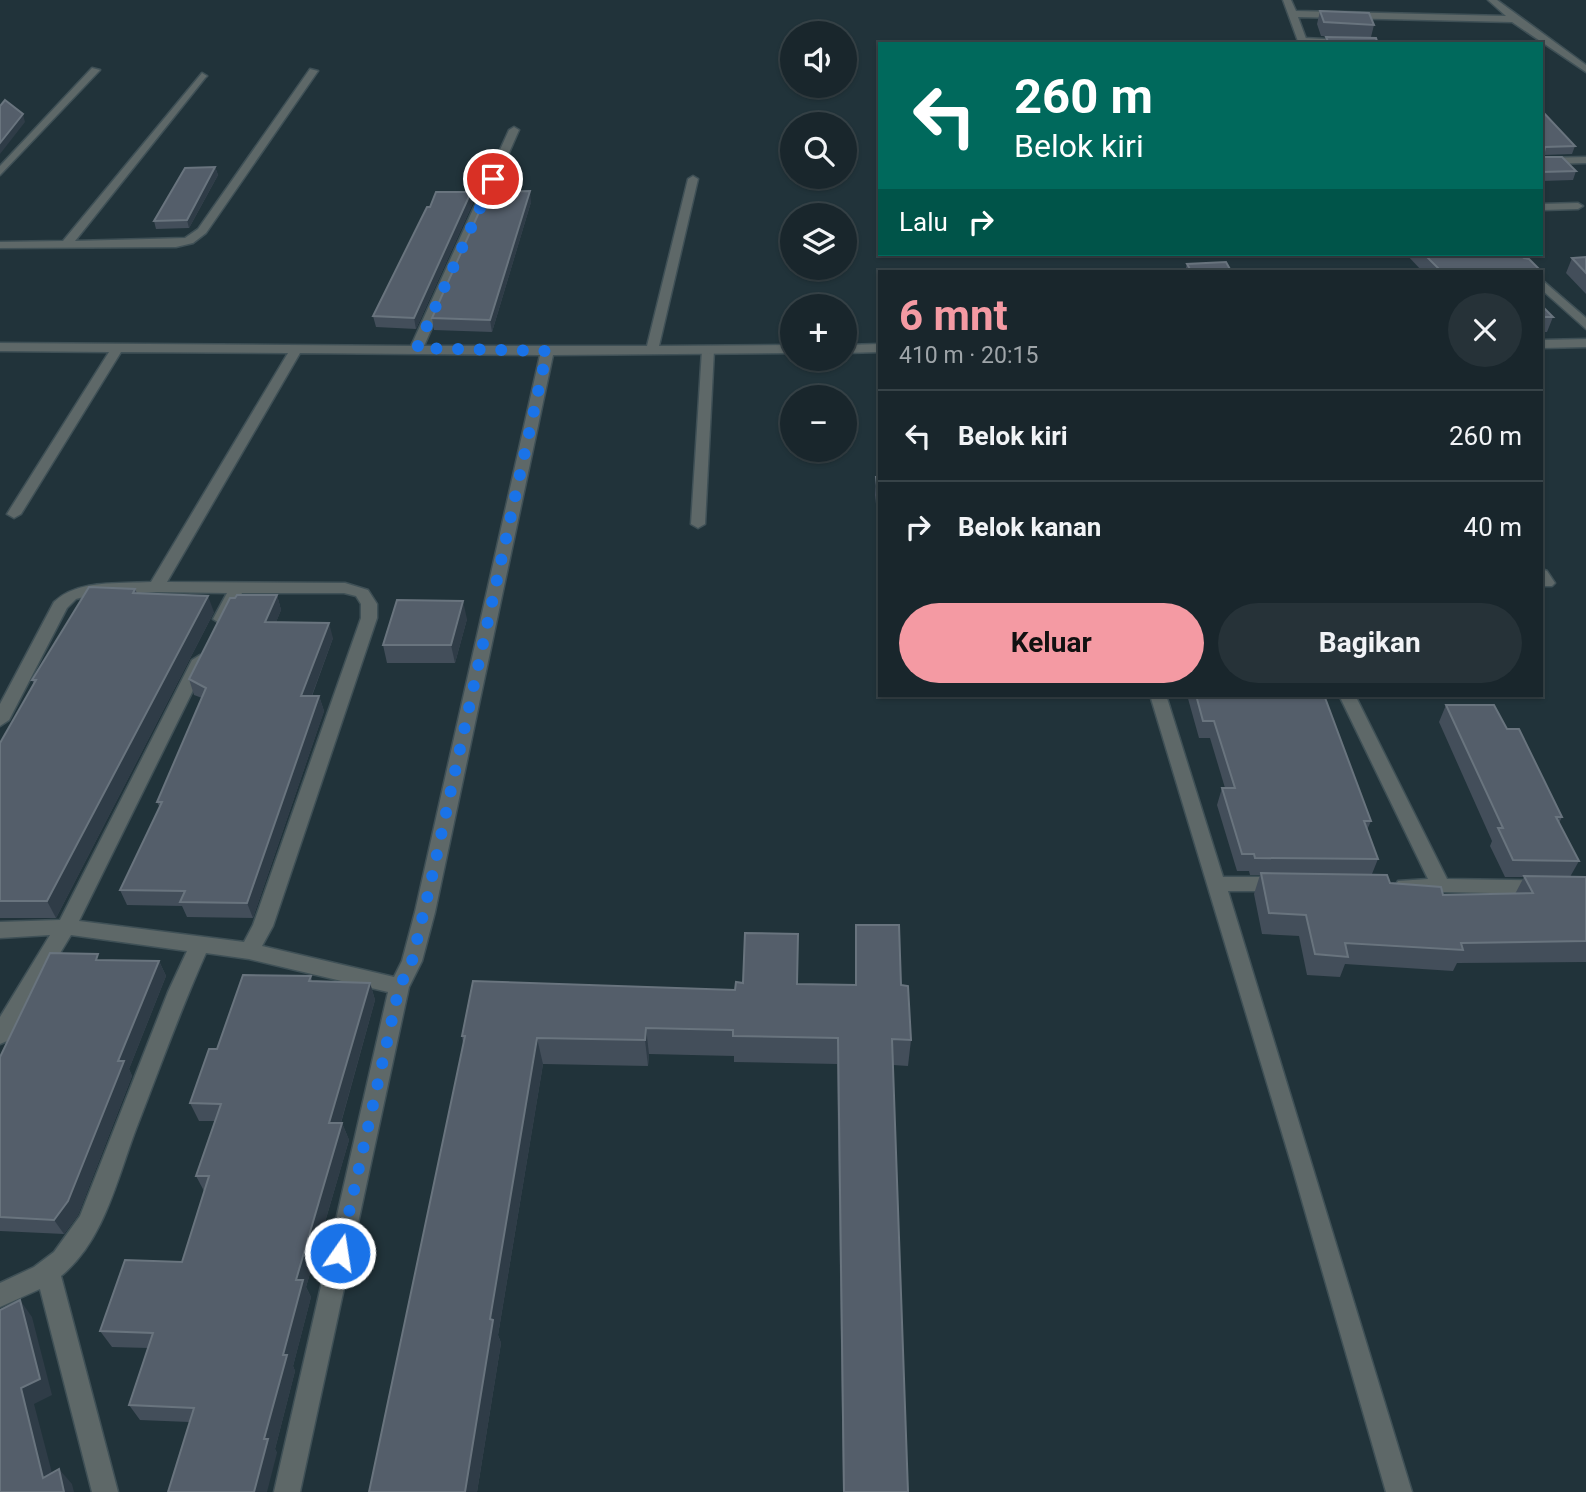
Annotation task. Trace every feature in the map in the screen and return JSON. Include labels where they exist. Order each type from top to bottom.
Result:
[{"type":"street","points":[[1287,0],[1295,13],[1304,42]]},
{"type":"street","points":[[1492,0],[1514,19],[1586,69]]},
{"type":"street","points":[[1295,13],[1514,19]]},
{"type":"street","points":[[0,172],[95,70]]},
{"type":"street","points":[[0,245],[161,245],[188,241],[202,231],[313,71]]},
{"type":"street","points":[[66,245],[202,76]]},
{"type":"street","points":[[417,348],[514,130]]},
{"type":"street","points":[[1543,161],[1585,154]]},
{"type":"street","points":[[652,351],[693,179]]},
{"type":"street","points":[[1543,207],[1578,206]]},
{"type":"street","points":[[1543,285],[1586,325]]},
{"type":"street","points":[[1543,344],[1586,343]]},
{"type":"street","points":[[0,347],[547,351],[780,349]]},
{"type":"street","points":[[14,514],[118,347]]},
{"type":"street","points":[[156,587],[297,348]]},
{"type":"street","points":[[857,349],[878,348]]},
{"type":"street","points":[[287,1492],[399,988],[412,961],[428,898],[547,351]]},
{"type":"street","points":[[0,720],[60,606],[70,596],[85,591],[156,587],[345,587],[362,593],[369,604],[369,618],[263,926],[249,951]]},
{"type":"street","points":[[0,1035],[66,927],[237,588]]},
{"type":"street","points":[[1159,697],[1399,1492]]},
{"type":"street","points":[[1348,697],[1441,886]]},
{"type":"street","points":[[1216,884],[1296,884]]},
{"type":"street","points":[[1388,886],[1586,888]]},
{"type":"street","points":[[0,930],[66,927],[249,951],[399,988]]},
{"type":"street","points":[[0,1295],[48,1273],[75,1249],[90,1221],[178,992],[199,946]]},
{"type":"street","points":[[48,1273],[105,1492]]},
{"type":"lane","points":[[1304,42],[1357,42]]},
{"type":"lane","points":[[698,524],[708,350]]},
{"type":"building","points":[[1320,11],[1369,13],[1374,25],[1324,22]]},
{"type":"building","points":[[1326,37],[1376,38],[1377,42],[1328,42]]},
{"type":"building","points":[[5,100],[23,114],[0,143],[0,106]]},
{"type":"building","points":[[1543,112],[1575,146],[1545,147],[1543,157]]},
{"type":"building","points":[[1543,157],[1562,157],[1576,171],[1543,172]]},
{"type":"building","points":[[215,167],[187,220],[154,221],[185,168]]},
{"type":"building","points":[[530,191],[490,320],[432,318],[488,192]]},
{"type":"building","points":[[436,192],[471,192],[414,318],[373,316],[427,207],[430,207]]},
{"type":"building","points":[[1426,256],[1522,256],[1529,259],[1540,270],[1440,270]]},
{"type":"building","points":[[1586,257],[1586,273],[1572,258]]},
{"type":"building","points":[[1226,262],[1230,270],[1190,270],[1187,264]]},
{"type":"building","points":[[1543,307],[1553,317],[1543,317]]},
{"type":"building","points":[[89,587],[135,589],[133,593],[208,596],[47,901],[0,901],[0,743],[36,680],[32,680]]},
{"type":"building","points":[[237,595],[277,595],[265,622],[329,623],[301,696],[319,696],[247,903],[180,902],[185,891],[120,890],[162,802],[157,802],[206,688],[189,679],[230,598]]},
{"type":"building","points":[[397,600],[463,601],[451,645],[383,645]]},
{"type":"building","points":[[1197,697],[1325,697],[1371,821],[1364,821],[1378,859],[1255,858],[1254,854],[1242,854],[1222,788],[1235,788],[1214,721],[1203,721]]},
{"type":"building","points":[[1446,705],[1494,705],[1507,729],[1519,729],[1562,817],[1556,817],[1579,861],[1513,860],[1498,828],[1503,828]]},
{"type":"building","points":[[1261,873],[1387,875],[1390,883],[1441,887],[1443,895],[1533,893],[1524,876],[1586,877],[1586,941],[1461,943],[1463,950],[1345,943],[1348,957],[1315,954],[1306,915],[1269,913]]},
{"type":"building","points":[[856,925],[899,925],[901,985],[908,986],[911,1040],[892,1039],[908,1492],[844,1492],[838,1038],[733,1036],[733,1030],[646,1028],[645,1040],[537,1038],[490,1319],[493,1320],[465,1492],[369,1492],[465,1036],[462,1036],[473,981],[735,990],[736,982],[743,983],[745,933],[798,934],[797,984],[856,985]]},
{"type":"building","points":[[50,953],[98,954],[96,960],[159,961],[118,1061],[124,1061],[68,1201],[54,1220],[0,1217],[0,1057]]},
{"type":"building","points":[[243,975],[311,976],[309,981],[370,983],[329,1123],[342,1123],[296,1280],[303,1280],[283,1355],[287,1355],[264,1439],[268,1439],[254,1492],[168,1492],[194,1408],[129,1405],[153,1333],[100,1331],[125,1260],[182,1262],[209,1176],[196,1176],[221,1104],[190,1103],[209,1049],[217,1049]]},
{"type":"building","points":[[20,1300],[40,1379],[21,1388],[43,1478],[59,1469],[64,1492],[0,1492],[0,1310]]},
{"type":"route","points":[[340,1253],[399,988],[412,961],[430,886],[547,351],[417,348],[493,179]]}]
